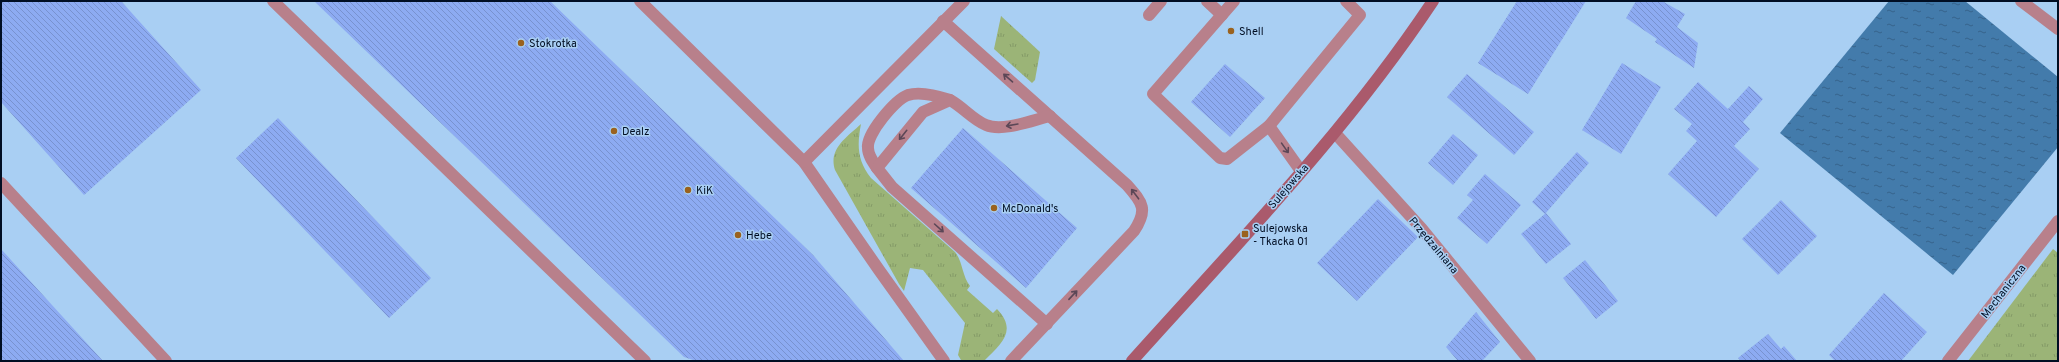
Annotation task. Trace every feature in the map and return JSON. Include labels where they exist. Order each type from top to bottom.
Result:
[{"type":"main road","name":"Sulejowska","points":[[1132,361],[1335,133],[1407,40],[1433,1]]},
{"type":"street","points":[[273,1],[645,361]]},
{"type":"street","points":[[640,1],[804,162],[878,270],[944,361]]},
{"type":"street","points":[[804,162],[964,1]]},
{"type":"street","points":[[1149,15],[1161,1]]},
{"type":"street","points":[[1207,1],[1222,15]]},
{"type":"street","points":[[1234,1],[1153,94],[1220,158],[1227,159],[1269,126],[1360,15],[1346,1]]},
{"type":"street","points":[[2021,1],[2058,29]]},
{"type":"street","points":[[943,22],[1127,185],[1137,196],[1142,205],[1142,219],[1134,231],[1011,361]]},
{"type":"street","points":[[1046,324],[892,187],[872,162],[868,148],[870,136],[900,100],[908,95],[934,95],[950,100],[977,120],[992,127],[1015,125],[1050,116]]},
{"type":"street","points":[[876,168],[923,112],[950,100]]},
{"type":"street","points":[[1269,126],[1301,171]]},
{"type":"street","name":"Przędzalniana","points":[[1335,133],[1422,229],[1530,361]]},
{"type":"street","points":[[1,183],[166,361]]},
{"type":"street","name":"Mechaniczna","points":[[1948,361],[2058,221]]},
{"type":"green space","points":[[1001,16],[1040,52],[1035,80],[1032,83],[994,49]]},
{"type":"green space","points":[[861,124],[859,152],[863,165],[871,178],[955,252],[960,260],[965,278],[970,286],[967,290],[993,313],[997,309],[1003,317],[1007,331],[1005,337],[984,361],[961,360],[958,355],[965,323],[923,270],[910,268],[904,291],[835,170],[834,156],[836,150],[840,144]]},
{"type":"green space","points":[[2053,249],[2058,253],[2058,361],[1968,361]]},
{"type":"water","points":[[1889,1],[1965,1],[2058,77],[2058,147],[1953,275],[1780,133]]},
{"type":"building","points":[[1,1],[121,1],[201,90],[84,195],[1,102]]},
{"type":"building","points":[[314,1],[550,1],[813,255],[904,361],[696,361],[684,357]]},
{"type":"building","points":[[1517,1],[1586,1],[1528,94],[1478,63]]},
{"type":"building","points":[[1636,1],[1662,1],[1685,14],[1677,27],[1698,43],[1694,68],[1655,42],[1657,39],[1626,18]]},
{"type":"building","points":[[1622,63],[1661,87],[1621,154],[1582,130]]},
{"type":"building","points":[[1225,64],[1265,98],[1230,137],[1191,102]]},
{"type":"building","points":[[1467,74],[1534,132],[1514,155],[1447,97]]},
{"type":"building","points":[[1698,82],[1728,109],[1749,86],[1763,99],[1743,122],[1750,129],[1734,146],[1759,169],[1716,217],[1668,174],[1697,141],[1686,131],[1692,124],[1674,109]]},
{"type":"building","points":[[278,118],[431,278],[389,318],[236,158]]},
{"type":"building","name":"McDonald's","points":[[963,128],[1077,228],[1026,288],[911,188]]},
{"type":"building","points":[[1453,134],[1478,155],[1453,185],[1428,163]]},
{"type":"building","points":[[1577,152],[1589,163],[1545,214],[1532,202]]},
{"type":"building","points":[[1485,174],[1521,205],[1487,244],[1457,218],[1473,200],[1467,195]]},
{"type":"building","points":[[1378,199],[1418,237],[1357,301],[1317,263]]},
{"type":"building","points":[[1781,200],[1817,236],[1778,275],[1742,239]]},
{"type":"building","points":[[1546,213],[1571,244],[1546,264],[1521,234]]},
{"type":"building","points":[[1,249],[103,361],[1,361]]},
{"type":"building","points":[[1585,260],[1618,301],[1596,319],[1563,278]]},
{"type":"building","points":[[1884,293],[1927,332],[1901,361],[1835,361],[1829,355]]},
{"type":"building","points":[[1476,312],[1500,342],[1482,361],[1458,361],[1446,347]]},
{"type":"building","points":[[1768,334],[1781,349],[1784,346],[1797,361],[1741,361],[1738,358]]},
{"type":"place","name":"Shell","points":[[1231,31]]},
{"type":"place","name":"Stokrotka","points":[[521,43]]},
{"type":"place","name":"Dealz","points":[[614,131]]},
{"type":"place","name":"KiK","points":[[688,190]]},
{"type":"place","name":"McDonald's","points":[[994,208]]},
{"type":"place","name":"Sulejowska - Tkacka 01","points":[[1245,234]]},
{"type":"place","name":"Hebe","points":[[738,235]]}]
